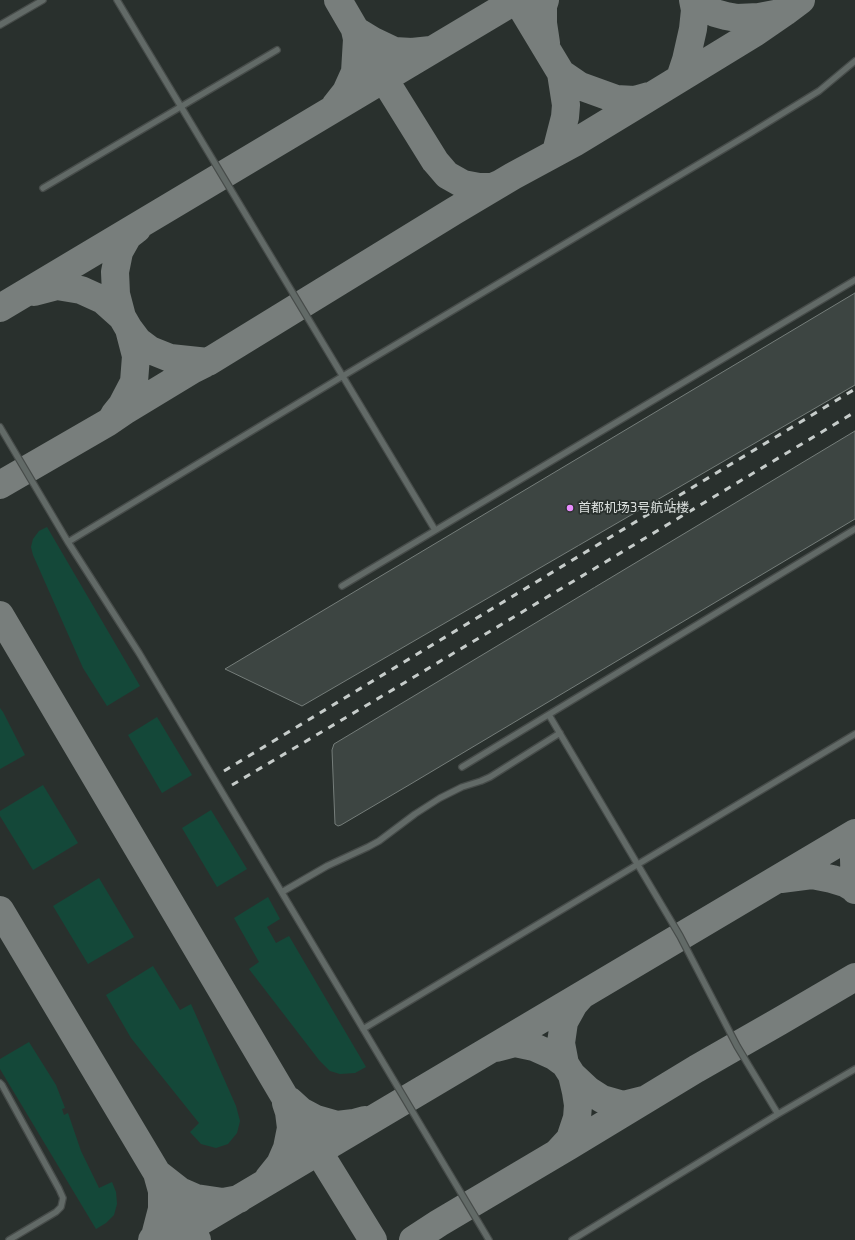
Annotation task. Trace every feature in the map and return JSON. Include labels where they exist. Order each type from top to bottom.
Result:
[{"type":"lane","points":[[0,25],[43,0]]},
{"type":"lane","points":[[116,0],[435,530]]},
{"type":"lane","points":[[43,188],[277,50]]},
{"type":"lane","points":[[68,542],[819,91],[855,61]]},
{"type":"lane","points":[[342,586],[855,280]]},
{"type":"lane","points":[[0,427],[68,542],[139,653],[489,1240]]},
{"type":"lane","points":[[462,767],[855,528]]},
{"type":"lane","points":[[549,715],[680,936],[737,1046],[778,1114]]},
{"type":"lane","points":[[282,892],[328,866],[368,848],[440,798],[457,789],[490,777],[560,734]]},
{"type":"lane","points":[[363,1029],[855,734]]},
{"type":"lane","points":[[572,1240],[855,1068]]},
{"type":"lane","points":[[0,1083],[63,1198],[61,1207],[56,1212],[9,1240]]},
{"type":"green space","points":[[47,527],[140,686],[107,706],[83,668],[33,555],[31,547],[33,539],[39,531]]},
{"type":"green space","points":[[0,708],[25,755],[0,769]]},
{"type":"green space","points":[[157,717],[192,775],[162,793],[128,735]]},
{"type":"green space","points":[[43,785],[78,843],[33,870],[0,816],[0,811]]},
{"type":"green space","points":[[211,810],[247,869],[217,887],[182,828]]},
{"type":"green space","points":[[99,878],[134,937],[88,964],[53,906]]},
{"type":"green space","points":[[268,897],[280,919],[267,927],[276,943],[289,936],[366,1067],[355,1073],[340,1074],[330,1071],[319,1060],[249,969],[259,962],[234,918]]},
{"type":"green space","points":[[153,966],[180,1010],[191,1004],[236,1106],[240,1121],[237,1133],[228,1144],[216,1148],[201,1144],[190,1132],[199,1123],[131,1038],[106,995]]},
{"type":"green space","points":[[29,1042],[56,1085],[65,1108],[62,1109],[64,1115],[68,1113],[81,1151],[99,1188],[112,1182],[116,1192],[117,1204],[114,1215],[106,1223],[96,1229],[0,1069],[0,1059]]},
{"type":"building","name":"首都机场3号航站楼","points":[[855,293],[855,385],[302,706],[225,669]]},
{"type":"building","name":"首都机场3号航站楼","points":[[855,431],[855,519],[341,825],[338,826],[335,824],[332,750],[334,744]]},
{"type":"taxiway","points":[[338,0],[384,79],[435,161],[447,175],[463,184],[479,187],[492,187],[499,184]]},
{"type":"taxiway","points":[[0,308],[516,0]]},
{"type":"taxiway","points":[[517,0],[561,73],[566,105],[565,117],[556,152]]},
{"type":"taxiway","points":[[545,0],[543,6],[543,23],[546,43]]},
{"type":"taxiway","points":[[680,78],[693,29],[695,10],[693,0]]},
{"type":"taxiway","points":[[696,0],[715,13],[737,18],[759,17],[780,13]]},
{"type":"taxiway","points":[[0,485],[107,423],[454,211],[513,176],[574,143],[756,32],[801,0]]},
{"type":"taxiway","points":[[335,106],[346,92],[355,72],[357,39],[355,30],[394,51],[412,52],[431,50]]},
{"type":"taxiway","points":[[561,73],[580,86],[616,99],[635,100],[649,96]]},
{"type":"taxiway","points":[[122,317],[116,294],[115,272],[119,252],[128,236],[137,229]]},
{"type":"taxiway","points":[[34,292],[57,286],[81,290],[103,300],[122,317],[129,329],[136,356],[134,382],[122,405],[114,415]]},
{"type":"taxiway","points":[[129,329],[138,341],[150,350],[170,358],[208,362]]},
{"type":"taxiway","points":[[0,615],[283,1094],[373,1240]]},
{"type":"taxiway","points":[[169,1240],[855,833]]},
{"type":"taxiway","points":[[855,857],[855,890]]},
{"type":"taxiway","points":[[781,879],[812,875],[845,883],[855,889]]},
{"type":"taxiway","points":[[0,910],[197,1240]]},
{"type":"taxiway","points":[[413,1240],[696,1069],[855,977]]},
{"type":"taxiway","points":[[581,996],[574,1004],[564,1022],[561,1043],[565,1064],[572,1075],[588,1090],[602,1099],[623,1105],[643,1100]]},
{"type":"taxiway","points":[[496,1048],[515,1043],[534,1047],[554,1056],[565,1064]]},
{"type":"taxiway","points":[[558,1152],[570,1139],[577,1118],[578,1105],[572,1075]]},
{"type":"taxiway","points":[[290,1101],[301,1111],[316,1119],[337,1125],[365,1120]]},
{"type":"taxiway","points":[[268,1179],[280,1164],[287,1148],[291,1128],[286,1103]]},
{"type":"taxiway","points":[[152,1240],[155,1236],[162,1209],[162,1191],[157,1173],[180,1191],[196,1198],[223,1202],[239,1199]]},
{"type":"railway","points":[[224,771],[855,389]]},
{"type":"railway","points":[[232,785],[855,412]]},
{"type":"place","name":"首都机场3号航站楼","points":[[570,508]]}]
